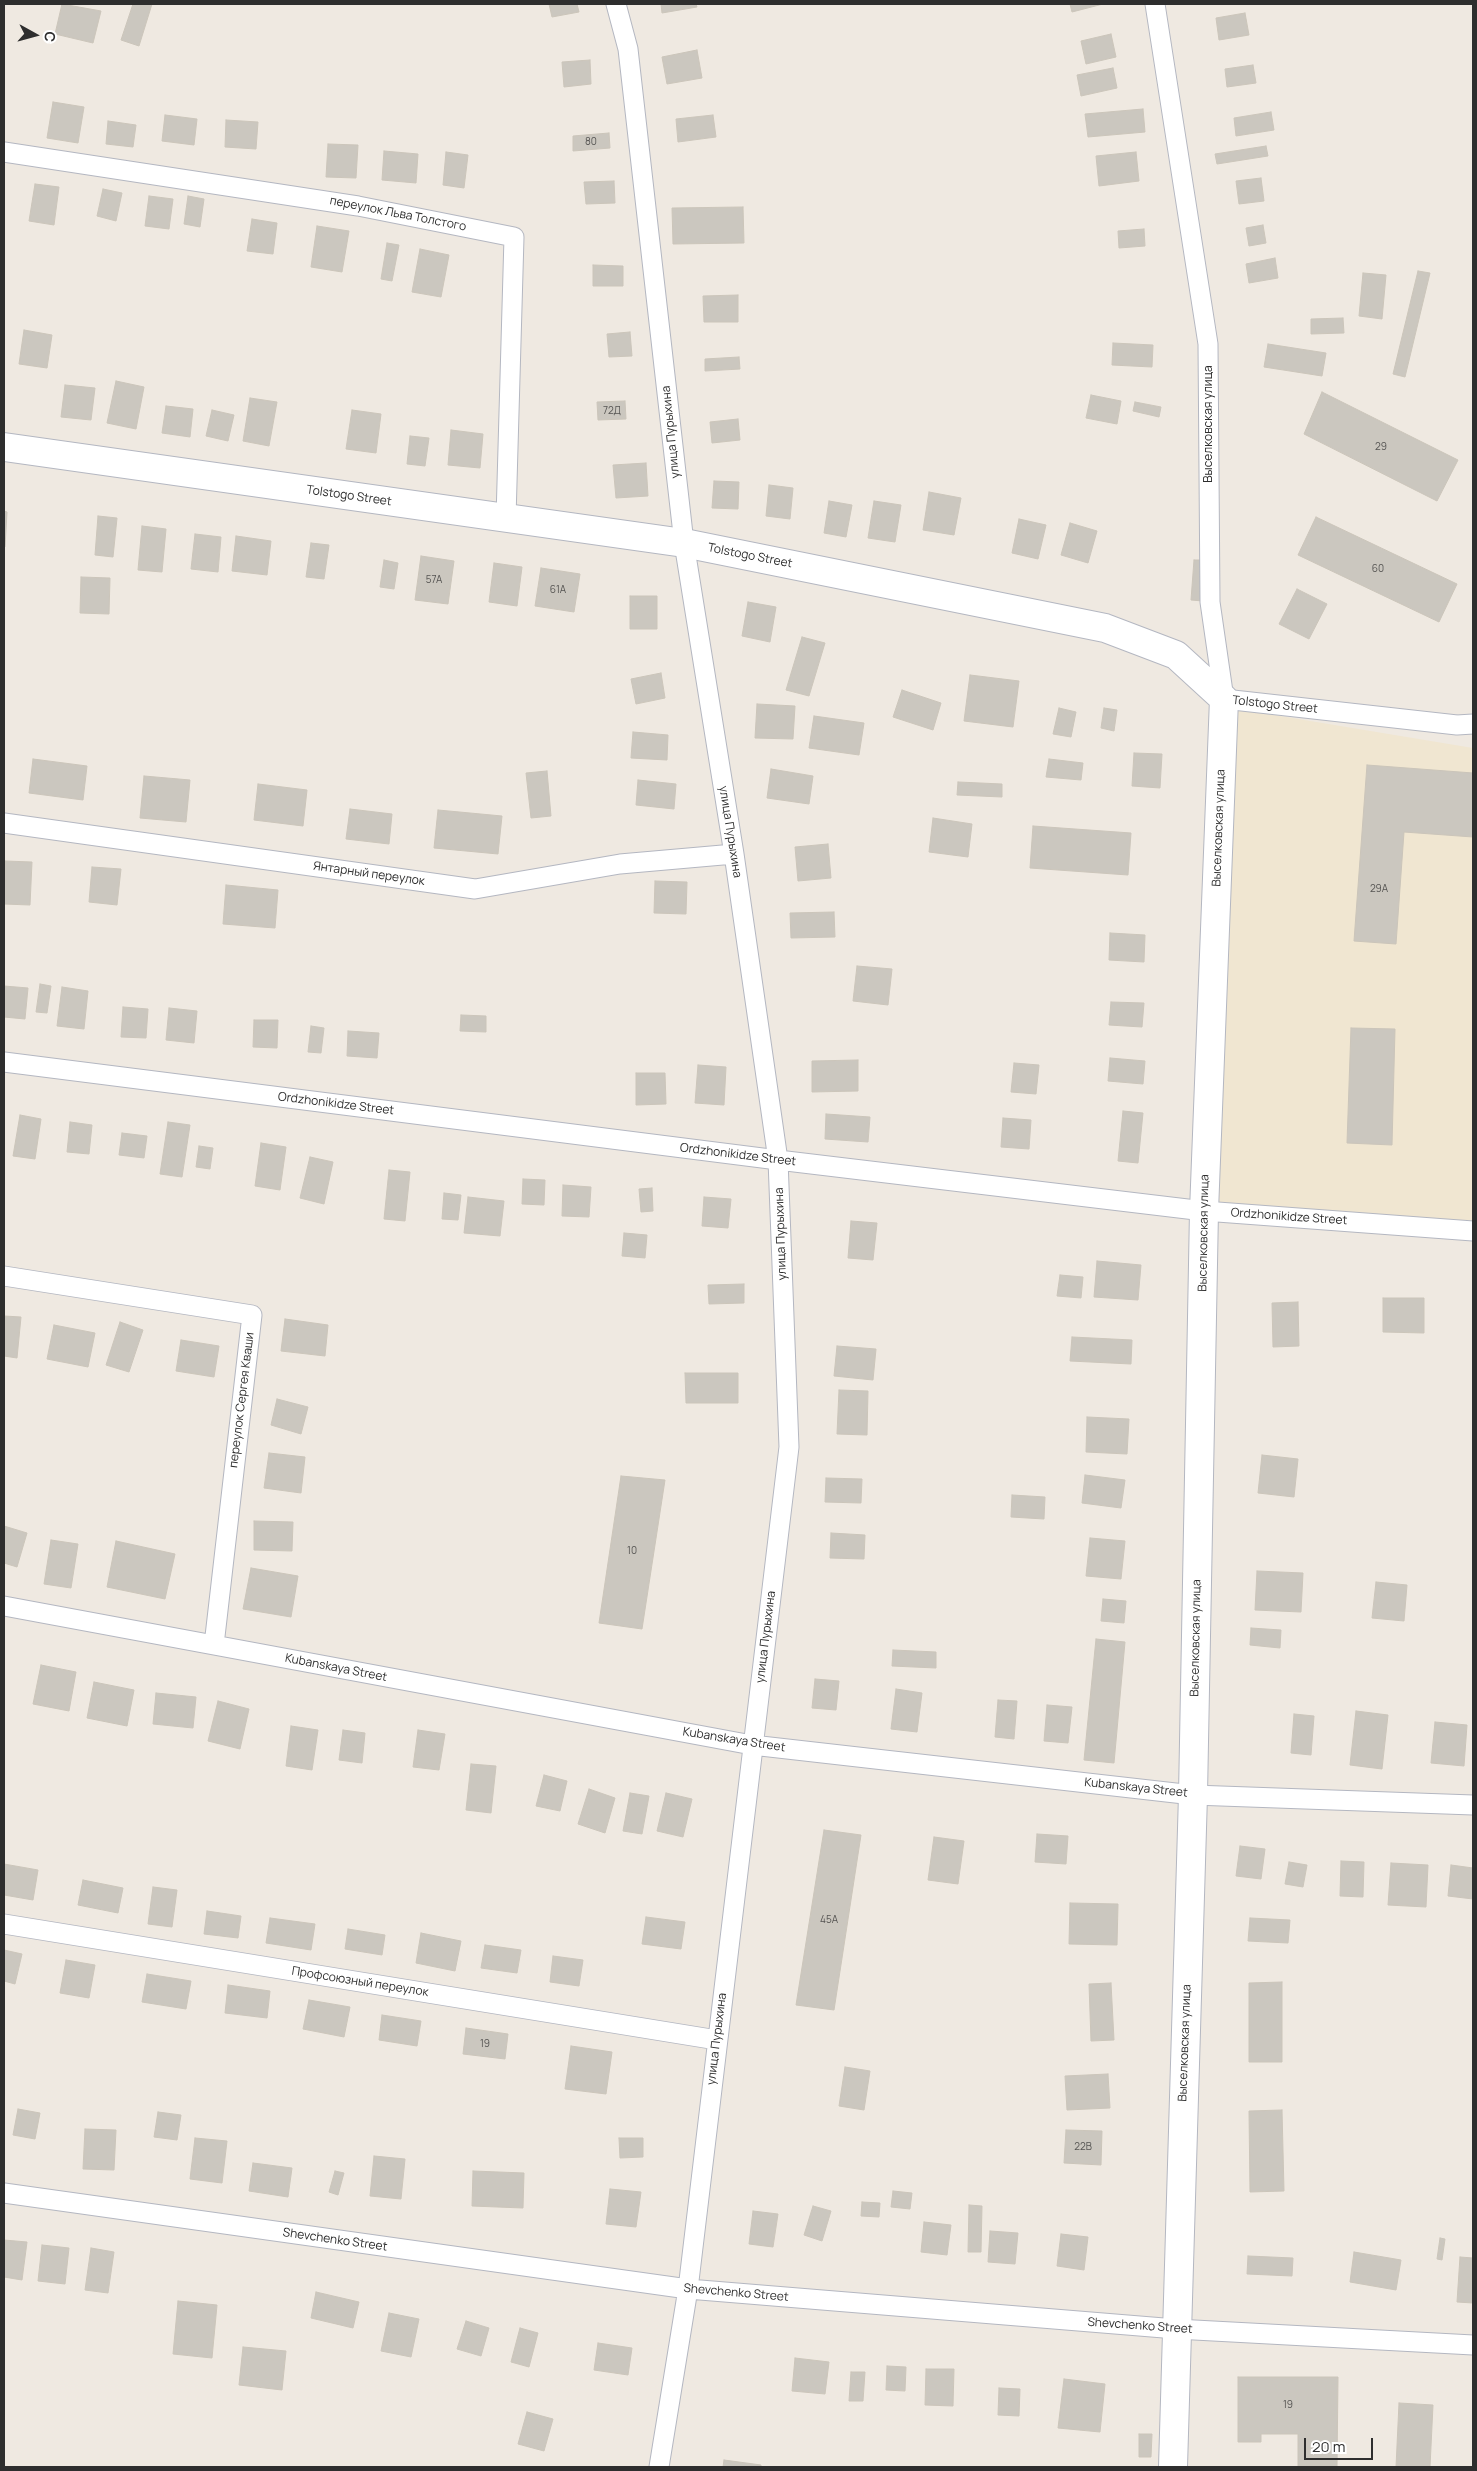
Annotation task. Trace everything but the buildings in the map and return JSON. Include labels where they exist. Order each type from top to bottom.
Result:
[{"type":"street","name":"улица Пурыхина","points":[[616,4],[628,50],[684,543],[734,854],[778,1160],[789,1447],[688,2289],[659,2467]]},
{"type":"street","name":"Выселковская улица","points":[[1155,4],[1208,344],[1210,602],[1224,699],[1204,1211],[1193,1795],[1173,2467]]},
{"type":"street","name":"переулок Льва Толстого","points":[[4,152],[358,206],[514,237],[506,518]]},
{"type":"street","name":"Tolstogo Street","points":[[4,447],[684,543],[1105,628],[1176,656],[1224,699],[1457,725],[1473,724]]},
{"type":"street","name":"Янтарный переулок","points":[[4,823],[475,889],[620,864],[734,854]]},
{"type":"street","name":"Ordzhonikidze Street","points":[[4,1062],[778,1160],[1204,1211],[1473,1231]]},
{"type":"street","name":"переулок Сергея Кваши","points":[[4,1276],[252,1315],[214,1645]]},
{"type":"street","name":"Kubanskaya Street","points":[[4,1606],[752,1745],[1193,1795],[1473,1805]]},
{"type":"street","name":"Профсоюзный переулок","points":[[4,1924],[717,2040]]},
{"type":"street","name":"Shevchenko Street","points":[[4,2193],[688,2289],[1176,2329],[1473,2345]]},
{"type":"shaded area","points":[[1232,708],[1473,748],[1473,1224],[1212,1202]]}]
